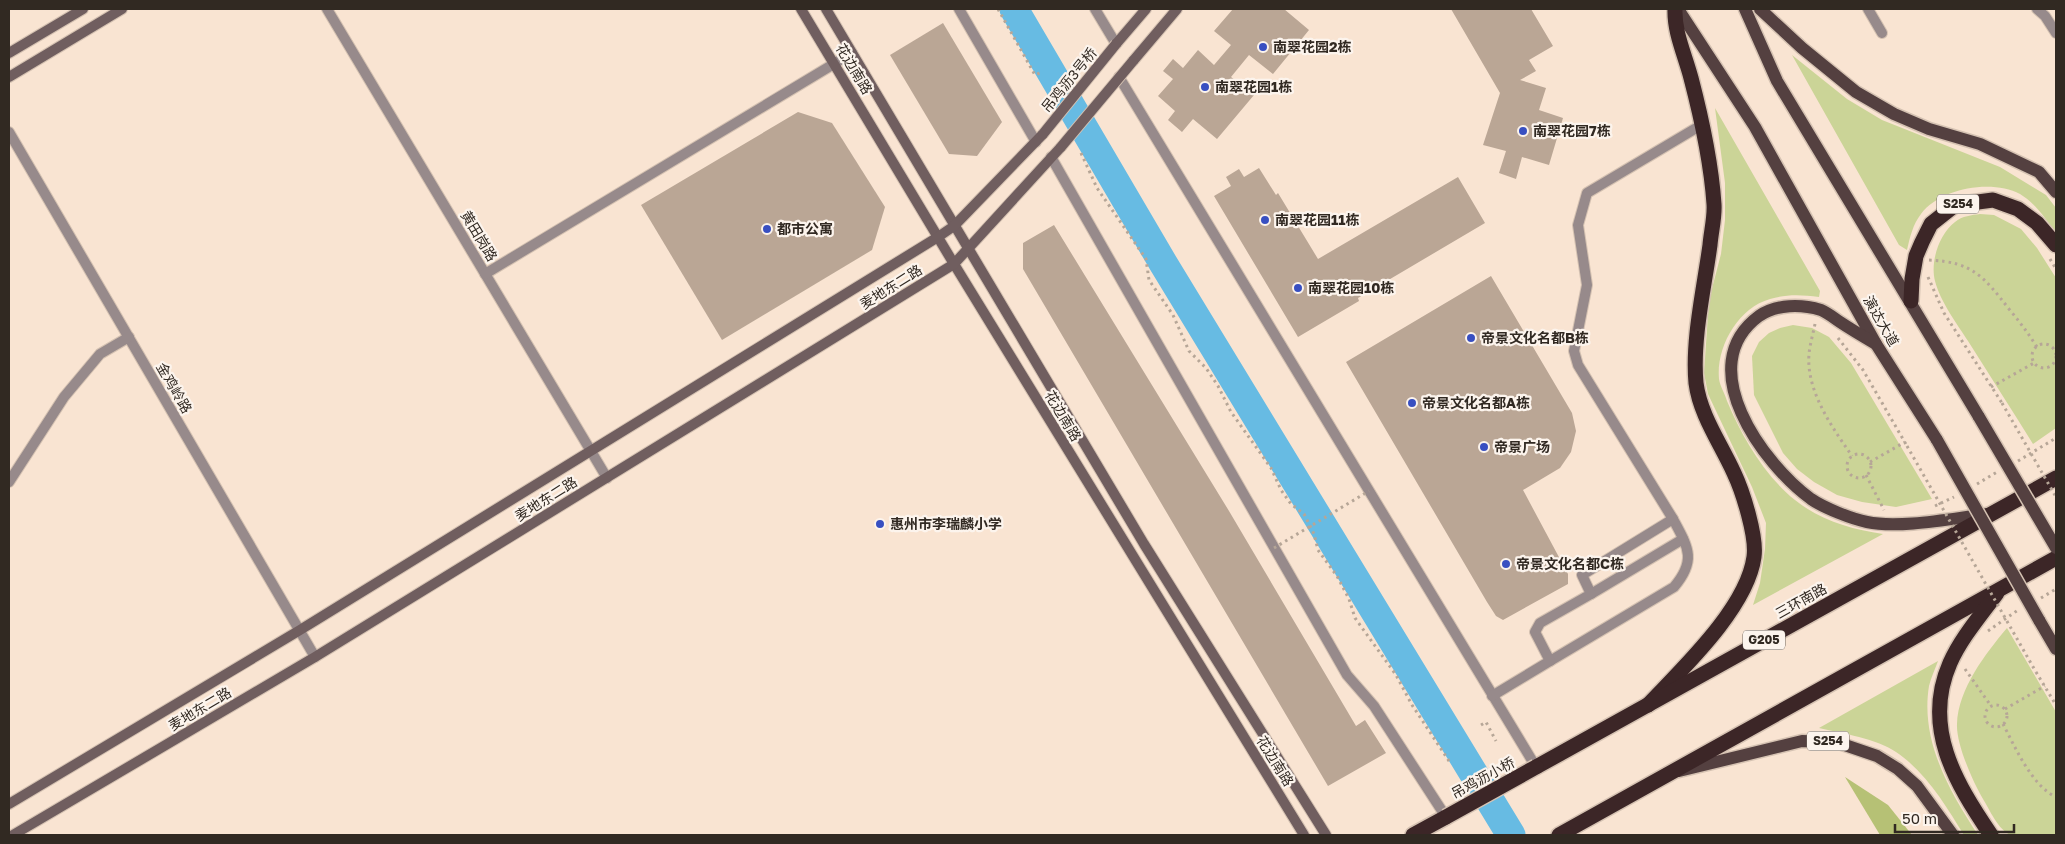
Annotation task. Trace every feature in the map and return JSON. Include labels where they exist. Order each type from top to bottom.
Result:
[{"type":"highway","points":[[1648,705],[1707,643],[1739,596],[1750,576],[1754,555],[1749,517],[1738,484],[1702,408],[1696,384],[1697,338],[1714,207],[1708,150],[1683,47],[1674,24],[1676,9]]},
{"type":"highway","name":"S254","points":[[1911,301],[1916,256],[1922,242],[1932,224],[1955,204],[1993,200],[2018,209],[2037,223],[2051,248]]},
{"type":"highway","points":[[2031,492],[2056,466]]},
{"type":"highway","name":"三环南路","points":[[1536,767],[2056,478]]},
{"type":"highway","points":[[1569,833],[1669,774],[2056,558]]},
{"type":"highway","points":[[1991,835],[1970,805],[1949,761],[1942,742],[1938,709],[1941,688],[1950,662],[1960,644],[1999,590]]},
{"type":"highway","name":"吊鸡沥小桥","points":[[1446,817],[1536,767]]},
{"type":"highway","name":"G205","points":[[1413,835],[1446,817]]},
{"type":"main road","name":"演达大道","points":[[1676,9],[1756,126],[1876,344],[1937,440],[2056,649]]},
{"type":"main road","points":[[1745,9],[1777,81],[1911,301],[2056,548]]},
{"type":"main road","points":[[1760,9],[1802,48],[1856,92],[1894,114],[1929,128],[1980,144],[2039,172],[2056,192]]},
{"type":"main road","points":[[1876,344],[1827,313],[1800,306],[1780,307],[1764,313],[1750,323],[1734,350],[1731,370],[1732,389],[1738,408],[1759,444],[1778,468],[1813,500],[1867,522],[1885,524],[1927,522],[1993,513]]},
{"type":"main road","name":"S254","points":[[1669,774],[1802,741],[1836,742],[1877,756],[1898,768],[1917,786],[1953,835]]},
{"type":"street","points":[[9,53],[83,9]]},
{"type":"street","points":[[9,77],[122,9]]},
{"type":"street","name":"黄田岗路","points":[[327,9],[607,478]]},
{"type":"street","name":"花边南路","points":[[801,9],[954,264],[1304,835]]},
{"type":"street","name":"花边南路","points":[[826,9],[1144,544],[1326,835]]},
{"type":"street","points":[[959,9],[1040,138]]},
{"type":"street","points":[[1095,9],[1116,44],[1146,9]]},
{"type":"street","points":[[1176,9],[1118,78],[1536,767]]},
{"type":"street","points":[[1868,9],[1882,33]]},
{"type":"street","points":[[2037,9],[2045,16],[2056,33]]},
{"type":"street","name":"吊鸡沥3号桥","points":[[1040,138],[1116,44]]},
{"type":"street","points":[[485,274],[852,53]]},
{"type":"street","name":"麦地东二路","points":[[13,835],[316,657],[954,264],[1061,147],[1118,78]]},
{"type":"street","points":[[1492,696],[1674,587],[1686,573],[1688,558],[1683,539],[1673,519],[1578,366],[1574,351],[1588,285],[1578,225],[1587,193],[1703,124]]},
{"type":"street","name":"金鸡岭路","points":[[9,132],[316,657]]},
{"type":"street","name":"麦地东二路","points":[[9,804],[300,630],[938,237],[954,226],[1040,138]]},
{"type":"street","points":[[1051,157],[1347,675],[1374,706],[1446,817]]},
{"type":"street","points":[[9,482],[64,398],[100,354],[129,338]]},
{"type":"street","points":[[1590,594],[1582,575],[1673,519]]},
{"type":"street","points":[[1550,661],[1535,632],[1540,623],[1683,539]]},
{"type":"path","points":[[998,9],[1034,75],[1040,73]]},
{"type":"path","points":[[1082,153],[1097,188],[1146,259],[1149,280],[1173,315],[1189,351],[1206,368],[1218,386],[1231,412],[1271,468],[1281,490],[1291,504],[1304,514],[1314,534],[1318,550],[1337,576],[1349,599],[1355,618],[1396,675],[1412,705],[1451,764]]},
{"type":"path","points":[[2051,248],[2056,269]]},
{"type":"path","points":[[1931,255],[1928,260],[1928,277],[1944,312],[2002,404],[2056,496]]},
{"type":"path","points":[[1928,260],[1962,265],[1979,274],[1992,286],[2025,328],[2037,347]]},
{"type":"path","points":[[1809,322],[1822,327]]},
{"type":"path","points":[[1816,324],[1809,355],[1815,394],[1838,437],[1852,456]]},
{"type":"path","points":[[1834,335],[1863,370],[2056,705]]},
{"type":"path","points":[[2049,345],[2054,351],[2056,359],[2048,367],[2040,367],[2034,363],[2032,356],[2037,347],[2049,345]]},
{"type":"path","points":[[1991,387],[2034,363]]},
{"type":"path","points":[[2014,463],[2056,438]]},
{"type":"path","points":[[1870,462],[1906,444]]},
{"type":"path","points":[[1863,454],[1870,462],[1870,470],[1866,476],[1858,478],[1848,471],[1847,463],[1852,456],[1863,454]]},
{"type":"path","points":[[1971,487],[2005,468]]},
{"type":"path","points":[[1866,476],[1885,512]]},
{"type":"path","points":[[1274,548],[1369,492]]},
{"type":"path","points":[[1927,508],[1941,504],[1956,496]]},
{"type":"path","points":[[1876,511],[1890,512]]},
{"type":"path","points":[[2039,598],[2056,589]]},
{"type":"path","points":[[1983,637],[1989,630],[2022,608]]},
{"type":"path","points":[[1962,676],[1968,660]]},
{"type":"path","points":[[1965,669],[1990,706]]},
{"type":"path","points":[[2005,709],[2045,686]]},
{"type":"path","points":[[1999,705],[2005,709],[2007,716],[2003,724],[1995,727],[1986,721],[1985,713],[1990,706],[1999,705]]},
{"type":"path","points":[[1481,725],[1486,722],[1496,741]]},
{"type":"path","points":[[2003,724],[2032,774],[2049,794],[2056,797]]},
{"type":"green space","points":[[1792,55],[1847,99],[1882,120],[2000,167],[2046,195],[2056,208],[2056,234],[2036,207],[2020,194],[2008,189],[1981,187],[1953,192],[1930,205],[1916,222],[1907,250],[1899,245]]},
{"type":"green space","points":[[1715,108],[1820,291],[1819,297],[1794,295],[1770,299],[1748,311],[1731,330],[1725,342],[1719,367],[1721,387],[1733,415],[1755,455],[1773,479],[1795,500],[1826,519],[1859,530],[1883,534],[1753,605],[1760,583],[1765,549],[1766,523],[1752,487],[1708,394],[1704,373],[1709,300],[1721,254],[1725,220],[1725,183]]},
{"type":"green space","points":[[1980,214],[1994,215],[2021,229],[2037,248],[2056,278],[2056,428],[2033,444],[1949,312],[1935,281],[1935,257],[1944,234],[1958,220]]},
{"type":"green space","points":[[1793,325],[1812,328],[1829,337],[1851,363],[1932,499],[1896,507],[1862,502],[1837,495],[1814,482],[1797,469],[1783,453],[1754,395],[1752,356],[1759,342],[1769,333]]},
{"type":"green space","points":[[2007,628],[2056,712],[2056,835],[2014,836],[2002,829],[1975,783],[1959,742],[1957,724],[1962,698],[1982,660]]},
{"type":"green space","points":[[1938,661],[1929,686],[1927,706],[1933,746],[1957,801],[1978,835],[1964,835],[1926,779],[1896,752],[1870,740],[1819,728]]},
{"type":"green space","points":[[1845,777],[1888,805],[1912,835],[1880,835]]},
{"type":"building","points":[[1233,9],[1284,9],[1309,30],[1273,74],[1249,55],[1231,77],[1254,95],[1217,139],[1193,119],[1182,132],[1168,120],[1175,111],[1158,96],[1173,79],[1163,71],[1173,59],[1183,68],[1198,50],[1214,65],[1231,45],[1214,31]]},
{"type":"building","points":[[1451,9],[1531,9],[1553,46],[1529,60],[1536,71],[1520,80],[1546,88],[1539,110],[1563,118],[1549,165],[1522,157],[1516,179],[1499,173],[1506,151],[1483,145],[1500,93]]},
{"type":"building","points":[[943,23],[1002,122],[977,156],[949,154],[890,55]]},
{"type":"building","name":"都市公寓","points":[[798,112],[832,123],[885,207],[872,250],[722,340],[641,205]]},
{"type":"building","points":[[1259,168],[1276,195],[1278,193],[1318,259],[1458,177],[1485,223],[1358,298],[1359,301],[1298,337],[1214,196],[1231,186],[1226,177],[1239,169],[1244,177]]},
{"type":"building","points":[[1054,225],[1229,511],[1356,726],[1365,720],[1386,753],[1328,786],[1023,269],[1023,243]]},
{"type":"building","name":"帝景广场","points":[[1491,276],[1572,413],[1576,431],[1571,452],[1560,468],[1523,490],[1568,574],[1568,584],[1503,620],[1496,616],[1487,602],[1346,362]]},
{"type":"waterway","points":[[1014,9],[1163,263],[1511,835]]},
{"type":"place","name":"南翠花园2栋","points":[[1263,47]]},
{"type":"place","name":"南翠花园1栋","points":[[1205,87]]},
{"type":"place","name":"南翠花园7栋","points":[[1523,131]]},
{"type":"place","name":"南翠花园11栋","points":[[1265,220]]},
{"type":"place","name":"都市公寓","points":[[767,229]]},
{"type":"place","name":"南翠花园10栋","points":[[1298,288]]},
{"type":"place","name":"帝景文化名都B栋","points":[[1471,338]]},
{"type":"place","name":"帝景文化名都A栋","points":[[1412,403]]},
{"type":"place","name":"帝景广场","points":[[1484,447]]},
{"type":"place","name":"惠州市李瑞麟小学","points":[[880,524]]},
{"type":"place","name":"帝景文化名都C栋","points":[[1506,564]]}]
